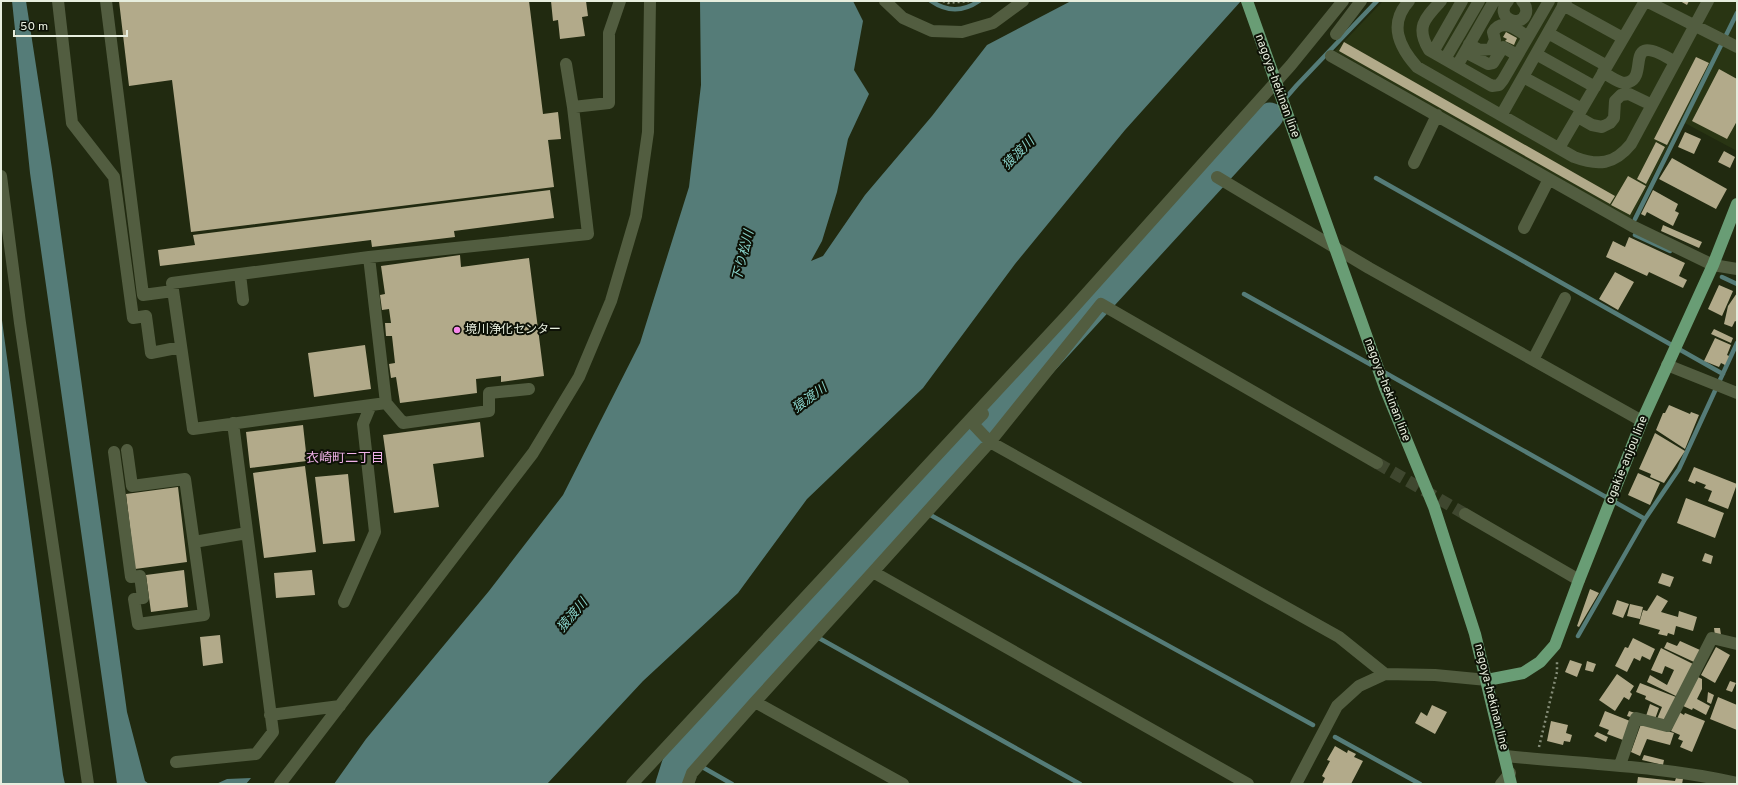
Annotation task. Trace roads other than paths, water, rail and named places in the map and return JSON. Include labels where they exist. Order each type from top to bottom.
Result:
[{"type":"main road","name":"nagoya-hekinan line","points":[[1247,1],[1382,381],[1434,507],[1475,634],[1511,779]]},
{"type":"main road","name":"ogakie-anjou line","points":[[1487,680],[1524,673],[1540,662],[1555,645],[1642,421],[1713,264],[1737,204]]},
{"type":"street","points":[[58,1],[72,123],[114,177],[133,318],[146,316],[151,352],[182,347]]},
{"type":"street","points":[[106,1],[143,295],[173,291]]},
{"type":"street","points":[[573,107],[609,103],[609,34],[620,1]]},
{"type":"street","points":[[280,784],[533,453],[579,377],[611,301],[636,216],[648,132],[651,44],[650,1]]},
{"type":"street","points":[[885,1],[903,18],[932,31],[962,32],[993,23],[1023,1]]},
{"type":"street","points":[[632,784],[1068,314],[1291,65],[1343,1]]},
{"type":"street","points":[[1336,34],[1361,1]]},
{"type":"street","points":[[1409,1],[1397,23],[1398,40],[1405,55],[1417,67],[1502,114],[1574,157],[1587,162],[1602,163],[1614,159],[1624,153],[1631,144],[1708,1]]},
{"type":"street","points":[[1441,1],[1423,22],[1421,31],[1424,42],[1429,50],[1485,84],[1492,86],[1499,85],[1549,1]]},
{"type":"street","points":[[1433,52],[1462,1]]},
{"type":"street","points":[[1445,59],[1479,1]]},
{"type":"street","points":[[1503,2],[1504,14],[1508,19],[1515,21],[1522,19],[1526,12],[1524,1]]},
{"type":"street","points":[[1560,148],[1646,1],[1735,46]]},
{"type":"street","points":[[1457,66],[1467,48],[1503,2]]},
{"type":"street","points":[[1502,114],[1565,3],[1623,38]]},
{"type":"street","points":[[1467,48],[1479,50],[1491,49],[1494,40],[1493,32],[1500,25],[1513,27],[1528,37]]},
{"type":"street","points":[[1548,33],[1605,69],[1622,82],[1632,81],[1637,75],[1638,58],[1641,53],[1647,50],[1660,53],[1675,62]]},
{"type":"street","points":[[1467,48],[1488,64],[1493,63],[1503,47],[1518,55]]},
{"type":"street","points":[[1536,54],[1595,87]]},
{"type":"street","points":[[1331,56],[1632,226],[1713,264],[1737,269]]},
{"type":"street","points":[[386,402],[193,429],[172,283],[369,257],[588,234],[573,107],[566,64]]},
{"type":"street","points":[[1523,77],[1580,113],[1592,125],[1602,127],[1610,123],[1614,118],[1615,101],[1621,94],[1629,94],[1652,105]]},
{"type":"street","points":[[1414,163],[1437,115]]},
{"type":"street","points":[[1,176],[20,323],[88,784]]},
{"type":"street","points":[[1216,177],[1369,268],[1642,421]]},
{"type":"street","points":[[1524,228],[1548,178]]},
{"type":"street","points":[[369,257],[386,402],[402,423],[489,411],[489,394],[529,389]]},
{"type":"street","points":[[240,274],[243,300]]},
{"type":"street","points":[[1533,360],[1565,298]]},
{"type":"street","points":[[690,779],[706,758],[755,702],[990,441],[1101,304],[1376,463]]},
{"type":"street","points":[[1669,361],[1708,382],[1732,391]]},
{"type":"street","points":[[1016,370],[1012,383],[973,424],[990,441],[1339,637],[1385,674]]},
{"type":"street","points":[[344,602],[375,532],[363,424],[372,405]]},
{"type":"street","points":[[176,762],[256,754],[272,732],[233,423]]},
{"type":"street","points":[[114,452],[130,577],[140,576],[143,598],[134,599],[138,624],[204,615],[185,479],[132,486],[127,450]]},
{"type":"street","points":[[1465,514],[1579,580]]},
{"type":"street","points":[[194,542],[247,533]]},
{"type":"street","points":[[873,572],[1248,784]]},
{"type":"street","points":[[1620,765],[1636,718],[1667,726],[1712,638],[1737,644]]},
{"type":"street","points":[[1296,784],[1337,706],[1359,686],[1385,674],[1435,675],[1487,680]]},
{"type":"street","points":[[755,702],[903,784]]},
{"type":"street","points":[[270,715],[340,706]]},
{"type":"street","points":[[1506,756],[1620,765],[1702,780],[1737,783]]},
{"type":"street","points":[[1501,784],[1511,779]]},
{"type":"water","points":[[12,1],[26,1],[52,169],[127,712],[145,781],[149,784],[117,784],[30,173]]},
{"type":"water","points":[[700,1],[853,1],[863,21],[854,70],[869,94],[848,139],[837,192],[822,241],[811,261],[823,256],[865,195],[932,116],[987,45],[1071,1],[1241,1],[1125,130],[1015,264],[923,388],[807,499],[738,593],[643,681],[547,784],[334,784],[366,739],[489,591],[563,495],[640,343],[689,187],[701,85]]},
{"type":"water","points":[[1,313],[63,775],[65,784],[1,784]]},
{"type":"water","points":[[251,778],[246,784],[216,784],[227,779]]},
{"type":"waterway","points":[[931,1],[937,5],[949,9],[961,9],[973,5],[979,1]]},
{"type":"waterway","points":[[1270,116],[1297,85],[1377,1]]},
{"type":"waterway","points":[[1635,219],[1737,13]]},
{"type":"waterway","points":[[669,784],[675,765],[683,756],[1270,116]]},
{"type":"waterway","points":[[1376,178],[1723,374]]},
{"type":"waterway","points":[[1635,235],[1670,251]]},
{"type":"waterway","points":[[1722,277],[1737,284]]},
{"type":"waterway","points":[[1244,294],[1375,367]]},
{"type":"waterway","points":[[1578,636],[1645,519],[1679,469],[1737,343]]},
{"type":"waterway","points":[[1382,371],[1645,519]]},
{"type":"waterway","points":[[914,506],[1313,725]]},
{"type":"waterway","points":[[801,628],[1080,784]]},
{"type":"waterway","points":[[1335,737],[1420,784]]},
{"type":"waterway","points":[[683,756],[732,784]]},
{"type":"tunnel","points":[[1377,463],[1465,514]]},
{"type":"place","name":"境川浄化センター","points":[[457,330]]},
{"type":"district","name":"衣崎町二丁目","points":[[345,459]]},
{"type":"water label","name":"猿渡川","points":[[1019,154]]},
{"type":"water label","name":"下り松川","points":[[744,256]]},
{"type":"water label","name":"猿渡川","points":[[810,399]]},
{"type":"water label","name":"猿渡川","points":[[573,616]]}]
